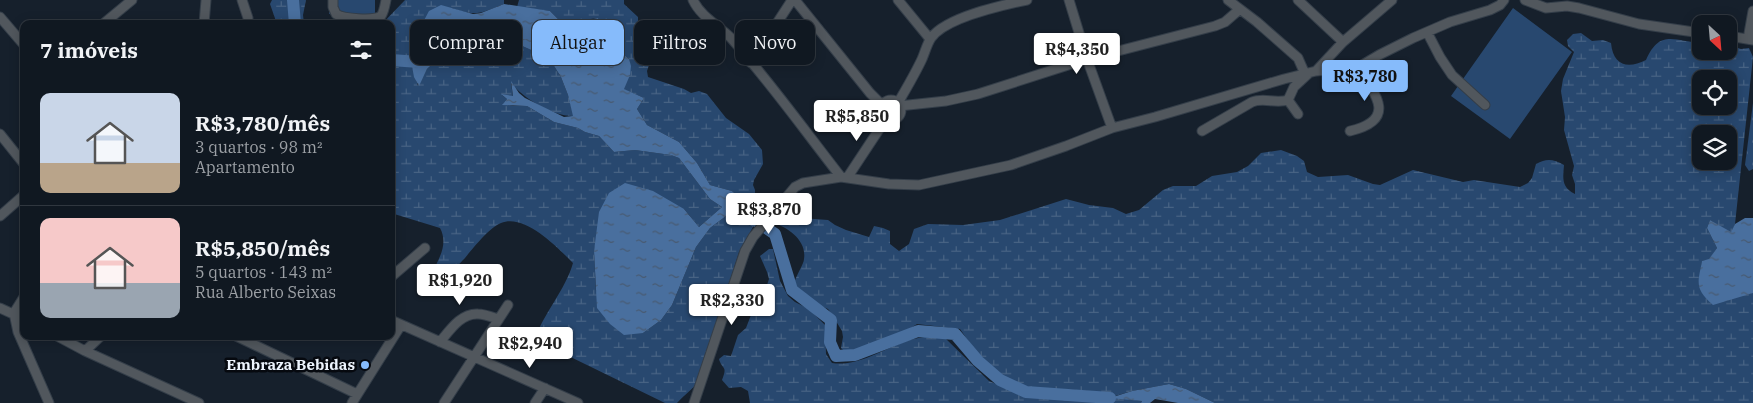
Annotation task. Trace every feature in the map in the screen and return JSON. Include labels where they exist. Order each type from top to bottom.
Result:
[{"type":"street","points":[[108,20],[132,0]]},
{"type":"street","points":[[204,20],[206,0]]},
{"type":"street","points":[[242,0],[248,18]]},
{"type":"street","points":[[333,0],[336,14],[351,19],[378,17],[382,13],[386,0]]},
{"type":"street","points":[[779,20],[793,0],[882,105]]},
{"type":"street","points":[[898,0],[930,39]]},
{"type":"street","points":[[886,119],[896,119],[900,115],[899,104],[930,39],[936,33],[974,14],[1027,0]]},
{"type":"street","points":[[1069,0],[1087,59],[1112,128]]},
{"type":"street","points":[[1228,0],[1298,58],[1310,73]]},
{"type":"street","points":[[1298,0],[1343,42]]},
{"type":"street","points":[[1288,100],[1294,87],[1392,0]]},
{"type":"street","points":[[694,403],[750,241],[795,187],[804,183],[844,178],[889,184],[919,185],[1011,164],[1066,146],[1112,128],[1310,73],[1357,68],[1427,32],[1470,15],[1500,6],[1504,0]]},
{"type":"street","points":[[1525,0],[1546,8],[1556,4],[1570,3],[1639,24],[1692,32]]},
{"type":"street","points":[[695,1],[707,18],[735,44]]},
{"type":"street","points":[[882,105],[890,100],[899,104],[946,101],[978,94],[1087,59],[1215,26],[1225,22],[1240,9]]},
{"type":"street","points":[[1750,39],[1753,11]]},
{"type":"street","points":[[0,18],[20,40]]},
{"type":"street","points":[[1427,32],[1452,75],[1485,105]]},
{"type":"street","points":[[752,65],[844,178]]},
{"type":"street","points":[[1350,131],[1372,124],[1378,117],[1380,110],[1378,100],[1357,68]]},
{"type":"street","points":[[1202,131],[1252,102],[1258,100],[1280,102],[1288,100]]},
{"type":"street","points":[[1288,100],[1298,114]]},
{"type":"street","points":[[882,105],[881,113],[886,119]]},
{"type":"street","points":[[844,178],[886,119]]},
{"type":"street","points":[[0,134],[20,159]]},
{"type":"street","points":[[0,216],[20,199]]},
{"type":"street","points":[[395,273],[424,248]]},
{"type":"street","points":[[20,303],[14,313],[20,337]]},
{"type":"street","points":[[444,403],[508,305]]},
{"type":"street","points":[[0,308],[20,317]]},
{"type":"street","points":[[440,342],[453,326],[465,317],[478,314],[498,319]]},
{"type":"street","points":[[395,322],[578,403]]},
{"type":"street","points":[[395,335],[401,325]]},
{"type":"street","points":[[21,340],[49,403]]},
{"type":"street","points":[[64,340],[199,403]]},
{"type":"street","points":[[85,351],[97,340]]},
{"type":"street","points":[[244,340],[358,394]]},
{"type":"street","points":[[352,403],[392,340]]},
{"type":"street","points":[[535,403],[545,388]]},
{"type":"green space","points":[[272,0],[290,0],[292,18],[296,9],[295,0],[306,0],[304,20],[276,20],[270,4]]},
{"type":"green space","points":[[330,0],[375,0],[375,15],[329,14]]},
{"type":"green space","points":[[405,0],[504,0],[504,4],[478,13],[452,8],[442,20],[410,20],[410,65],[412,65],[418,86],[427,69],[432,65],[522,65],[522,46],[532,50],[532,65],[553,65],[561,77],[574,116],[548,110],[523,95],[511,83],[513,97],[502,95],[507,99],[503,104],[527,106],[554,122],[599,136],[614,152],[635,150],[671,155],[679,158],[710,199],[722,207],[699,227],[684,209],[597,235],[594,251],[596,291],[643,333],[661,320],[672,305],[696,247],[710,228],[726,216],[734,216],[753,227],[739,252],[698,382],[677,403],[665,403],[534,341],[570,273],[573,263],[550,241],[530,227],[510,221],[496,225],[477,243],[457,267],[448,271],[439,271],[436,265],[442,251],[443,242],[440,228],[395,214],[395,20],[386,20]]},
{"type":"green space","points":[[519,0],[624,0],[624,4],[638,17],[638,20],[634,20],[634,65],[649,65],[648,77],[691,93],[699,91],[707,94],[726,118],[749,134],[762,150],[763,164],[754,180],[755,197],[751,208],[732,191],[710,185],[697,163],[679,142],[647,125],[637,109],[644,98],[623,89],[630,74],[629,59],[624,55],[624,20],[599,20],[598,18],[559,20],[550,11],[517,7]]},
{"type":"green space","points":[[1513,8],[1572,52],[1510,139],[1451,96]]},
{"type":"green space","points":[[1581,33],[1592,41],[1603,40],[1611,43],[1612,51],[1618,61],[1628,65],[1646,60],[1651,50],[1657,44],[1662,40],[1668,39],[1692,42],[1692,60],[1738,60],[1738,48],[1749,48],[1753,57],[1735,224],[1731,233],[1710,220],[1707,228],[1717,248],[1709,260],[1702,261],[1701,271],[1753,293],[1753,403],[1215,403],[1186,389],[1169,384],[1112,397],[1142,401],[1141,403],[750,403],[748,391],[741,387],[729,388],[722,380],[724,370],[719,359],[724,355],[731,356],[738,335],[746,328],[756,302],[769,279],[760,256],[769,249],[773,249],[780,281],[788,296],[809,309],[825,325],[826,354],[832,363],[850,363],[914,339],[943,336],[989,381],[1020,394],[1094,401],[1109,398],[1102,394],[1080,390],[1029,387],[1010,380],[985,361],[960,329],[917,324],[903,333],[859,352],[845,351],[841,348],[842,331],[828,309],[814,303],[794,284],[803,264],[803,246],[785,228],[774,223],[779,219],[793,223],[801,218],[828,220],[846,230],[869,237],[874,226],[883,228],[890,231],[890,244],[899,251],[909,244],[914,229],[928,224],[963,225],[1000,220],[1066,199],[1089,205],[1113,208],[1126,214],[1139,210],[1163,190],[1173,186],[1196,186],[1212,176],[1237,172],[1248,166],[1261,153],[1281,150],[1304,161],[1307,172],[1318,177],[1348,175],[1380,185],[1413,170],[1463,182],[1474,180],[1520,187],[1528,183],[1532,178],[1536,164],[1553,160],[1564,165],[1563,178],[1565,185],[1575,194],[1575,184],[1572,175],[1574,166],[1564,130],[1565,117],[1561,91],[1563,79],[1574,52],[1568,46],[1567,40],[1573,34]]},
{"type":"green space","points":[[1753,103],[1753,169],[1749,171],[1745,165]]},
{"type":"water","points":[[504,4],[550,11],[559,20],[532,20],[532,50],[522,46],[522,20],[424,20],[429,11],[441,5],[473,14],[481,13]]},
{"type":"water","points":[[624,55],[629,59],[631,66],[630,75],[624,89],[644,98],[637,109],[647,125],[679,142],[697,163],[710,185],[732,191],[759,215],[753,227],[735,217],[726,216],[710,228],[696,247],[672,305],[661,320],[643,333],[624,335],[610,324],[597,308],[594,251],[599,212],[609,193],[625,183],[653,191],[684,209],[699,227],[722,207],[710,199],[679,158],[671,155],[635,150],[614,152],[599,136],[554,122],[527,106],[502,105],[507,99],[501,94],[513,96],[511,81],[525,98],[564,117],[573,116],[561,77],[553,65],[624,65]]},
{"type":"water","points":[[431,65],[427,69],[419,86],[414,77],[412,66]]},
{"type":"water","points":[[1745,218],[1753,218],[1753,293],[1713,305],[1703,294],[1699,285],[1702,261],[1709,259],[1717,248],[1707,228],[1710,220],[1731,232],[1735,224]]},
{"type":"water","points":[[1169,384],[1186,389],[1215,403],[1178,403],[1155,399],[1150,403],[1141,403],[1142,401],[1110,398],[1132,391]]},
{"type":"waterway","points":[[293,0],[295,20]]},
{"type":"waterway","points":[[522,33],[526,33]]},
{"type":"waterway","points":[[395,60],[410,61]]},
{"type":"waterway","points":[[742,211],[775,234],[792,290],[831,320],[830,342],[836,356],[855,355],[918,331],[955,334],[978,361],[1000,380],[1026,392],[1110,398]]},
{"type":"place","name":"Embraza Bebidas","points":[[365,365]]}]
